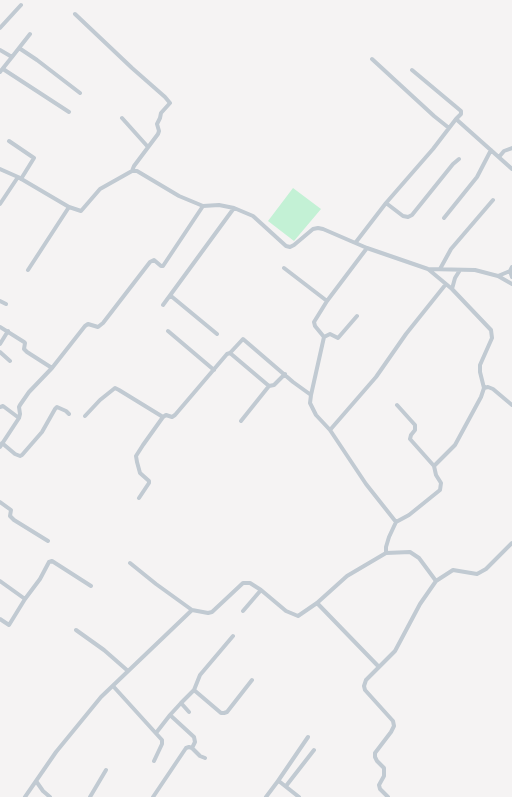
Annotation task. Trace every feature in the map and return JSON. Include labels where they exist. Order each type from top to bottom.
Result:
[{"type":"street","points":[[0,28],[21,5]]},
{"type":"street","points":[[75,14],[170,103],[161,113],[157,124],[158,134],[132,171]]},
{"type":"street","points":[[30,34],[1,71],[69,112]]},
{"type":"street","points":[[20,48],[80,93]]},
{"type":"street","points":[[0,50],[12,57]]},
{"type":"street","points":[[372,59],[449,128]]},
{"type":"street","points":[[356,242],[386,203],[461,114],[461,111],[412,70]]},
{"type":"street","points":[[122,118],[148,148]]},
{"type":"street","points":[[456,119],[512,169]]},
{"type":"street","points":[[0,204],[34,160],[34,158],[9,141]]},
{"type":"street","points":[[499,157],[504,151],[512,148]]},
{"type":"street","points":[[444,218],[477,177],[491,150]]},
{"type":"street","points":[[386,203],[403,216],[408,217],[412,215],[459,159]]},
{"type":"street","points":[[0,169],[69,207],[81,211],[100,189],[132,171],[137,171],[179,196],[203,206],[219,205],[234,208],[253,216],[286,246],[294,245],[313,229],[318,228],[367,248],[428,269],[475,270],[498,276],[512,284]]},
{"type":"street","points":[[440,269],[451,250],[493,200]]},
{"type":"street","points":[[69,414],[57,407],[54,409],[42,432],[20,456],[1,445],[19,418],[19,407],[29,392],[52,368],[85,326],[88,324],[98,327],[103,323],[150,262],[154,260],[163,266],[203,206]]},
{"type":"street","points":[[28,270],[69,207]]},
{"type":"street","points":[[163,306],[234,208]]},
{"type":"street","points":[[324,337],[314,322],[327,301],[367,248]]},
{"type":"street","points":[[284,268],[327,301]]},
{"type":"street","points":[[428,269],[452,289],[491,330],[492,338],[480,365],[484,388],[481,397],[455,445],[434,466]]},
{"type":"street","points":[[498,276],[511,269],[512,277]]},
{"type":"street","points":[[452,289],[455,278],[460,270]]},
{"type":"street","points":[[330,430],[376,377],[406,334],[446,284]]},
{"type":"street","points":[[171,296],[217,334]]},
{"type":"street","points":[[0,300],[6,304]]},
{"type":"street","points":[[357,316],[338,338],[330,334],[324,337],[310,395],[310,404],[366,484],[396,522]]},
{"type":"street","points":[[0,326],[25,343],[24,350],[52,368]]},
{"type":"street","points":[[0,344],[8,331]]},
{"type":"street","points":[[168,331],[214,370]]},
{"type":"street","points":[[139,498],[149,484],[149,481],[140,473],[136,456],[162,417],[166,415],[175,416],[227,354],[230,354],[243,339],[310,395]]},
{"type":"street","points":[[0,352],[10,361]]},
{"type":"street","points":[[230,354],[269,386]]},
{"type":"street","points":[[241,421],[269,386],[274,385],[285,374]]},
{"type":"street","points":[[85,416],[115,388],[162,417]]},
{"type":"street","points":[[484,388],[493,389],[512,405]]},
{"type":"street","points":[[386,553],[388,537],[396,522],[409,515],[440,490],[441,483],[436,475],[434,466],[410,439],[410,435],[416,426],[397,405]]},
{"type":"street","points":[[0,407],[2,406],[19,418]]},
{"type":"street","points":[[0,502],[11,510],[10,516],[14,520],[48,541]]},
{"type":"street","points":[[388,797],[380,789],[379,785],[384,776],[384,768],[376,761],[375,753],[394,726],[393,721],[366,690],[364,686],[366,680],[395,651],[420,604],[436,581],[453,570],[477,574],[486,569],[512,543]]},
{"type":"street","points":[[130,563],[192,610],[208,613],[212,612],[243,583],[250,583],[286,612],[298,616],[317,603],[347,576],[386,553],[410,552],[419,558],[436,581]]},
{"type":"street","points":[[0,619],[9,625],[40,579],[49,562],[52,561],[91,586]]},
{"type":"street","points":[[0,581],[25,599]]},
{"type":"street","points":[[243,611],[261,590]]},
{"type":"street","points":[[317,603],[379,667]]},
{"type":"street","points":[[25,797],[56,752],[90,710],[192,610]]},
{"type":"street","points":[[76,630],[104,650],[128,671]]},
{"type":"street","points":[[156,734],[170,715],[194,690],[200,675],[233,636]]},
{"type":"street","points":[[194,690],[224,713],[227,712],[252,680]]},
{"type":"street","points":[[113,686],[162,740],[154,761]]},
{"type":"street","points":[[181,703],[189,712]]},
{"type":"street","points":[[170,715],[195,739],[196,742],[192,748]]},
{"type":"street","points":[[266,797],[308,737]]},
{"type":"street","points":[[153,797],[186,748],[192,748],[205,758]]},
{"type":"street","points":[[286,786],[314,750]]},
{"type":"street","points":[[90,797],[106,770]]},
{"type":"street","points":[[36,781],[50,797]]},
{"type":"street","points":[[278,781],[299,797]]},
{"type":"green space","points":[[293,188],[321,209],[294,241],[268,221]]}]
